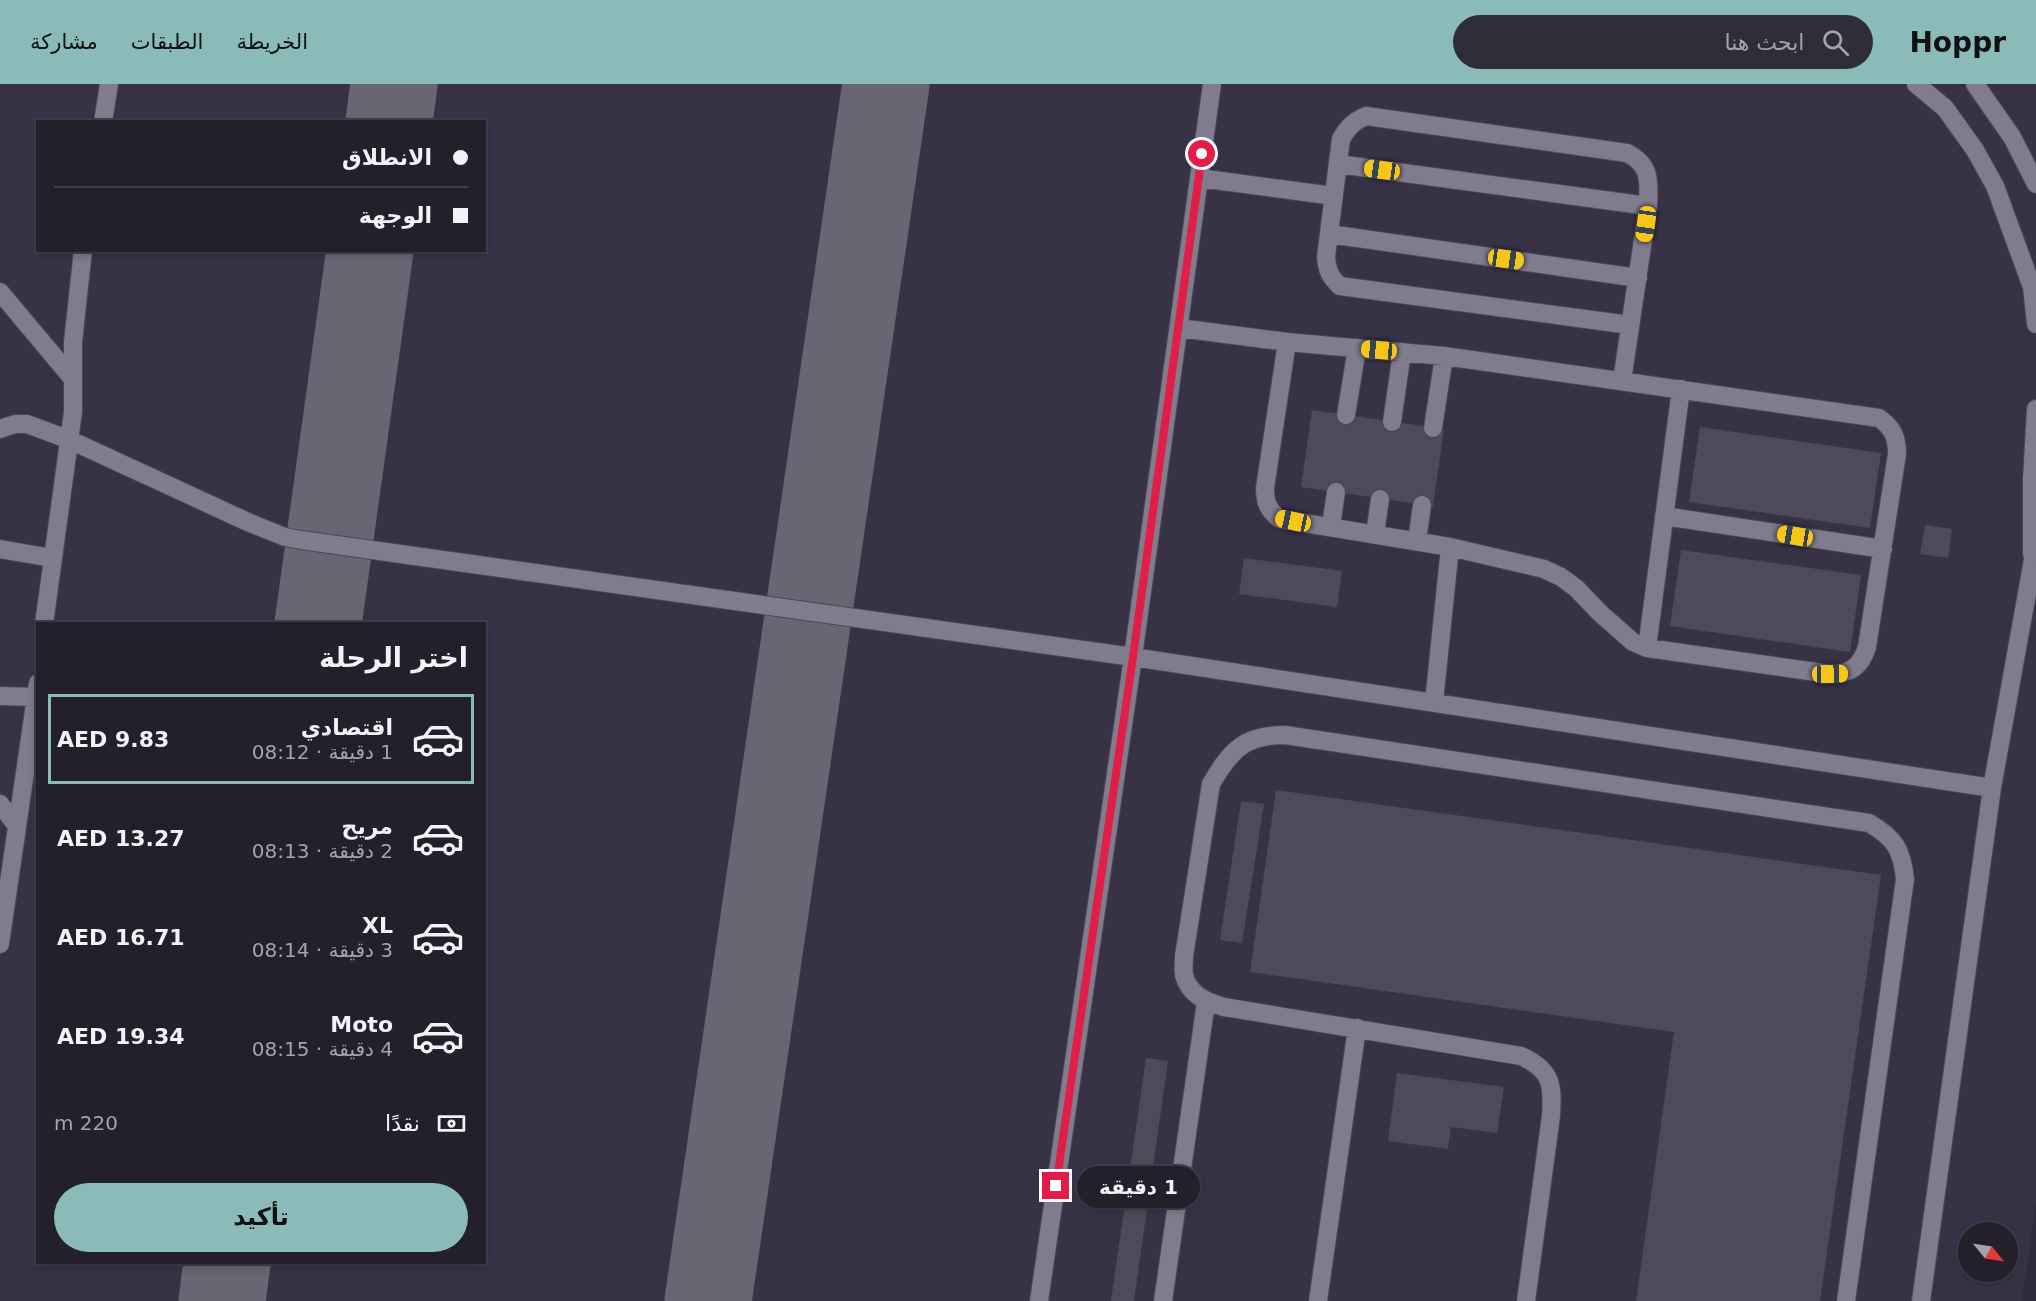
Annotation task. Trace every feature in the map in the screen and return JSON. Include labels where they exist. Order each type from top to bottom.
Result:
[{"type":"lane","points":[[103,120],[109,84]]},
{"type":"lane","points":[[1039,1301],[1133,657],[1212,84]]},
{"type":"lane","points":[[1916,84],[1945,108],[1975,150],[1995,186],[2032,287],[2036,324]]},
{"type":"lane","points":[[1975,84],[2012,137],[2036,184]]},
{"type":"lane","points":[[1622,381],[1648,206],[1648,176],[1644,166],[1636,158],[1627,153],[1366,116],[1356,120],[1347,128],[1341,139],[1327,268],[1332,279],[1340,286],[1630,325]]},
{"type":"lane","points":[[1338,164],[1648,206]]},
{"type":"lane","points":[[1199,178],[1334,196]]},
{"type":"lane","points":[[1329,234],[1638,278]]},
{"type":"lane","points":[[45,622],[73,412],[73,342],[83,252]]},
{"type":"lane","points":[[0,292],[73,379]]},
{"type":"lane","points":[[1179,328],[1287,342],[1444,356],[1878,418],[1890,427],[1897,440],[1897,454],[1867,647],[1863,659],[1855,668],[1843,674],[1830,674],[1647,648],[1632,642],[1576,588],[1561,577],[1544,569],[1450,547],[1280,519],[1270,511],[1265,500],[1265,488],[1287,342]]},
{"type":"lane","points":[[1346,416],[1357,348]]},
{"type":"lane","points":[[1392,422],[1402,352]]},
{"type":"lane","points":[[1433,428],[1444,356]]},
{"type":"lane","points":[[1647,648],[1681,389]]},
{"type":"lane","points":[[1921,1301],[1992,788],[2035,554],[2032,478],[2036,409]]},
{"type":"lane","points":[[0,429],[15,424],[27,424],[70,440],[285,537],[1133,657],[1992,788]]},
{"type":"lane","points":[[1331,526],[1336,492]]},
{"type":"lane","points":[[1375,534],[1380,499]]},
{"type":"lane","points":[[1417,542],[1422,505]]},
{"type":"lane","points":[[1665,516],[1883,549]]},
{"type":"lane","points":[[1434,702],[1450,547]]},
{"type":"lane","points":[[0,549],[52,558]]},
{"type":"lane","points":[[0,696],[36,690]]},
{"type":"lane","points":[[0,945],[36,697]]},
{"type":"lane","points":[[1526,1301],[1551,1116],[1552,1092],[1548,1076],[1537,1063],[1521,1056],[1244,1011],[1206,1002],[1192,991],[1184,975],[1184,956],[1210,784],[1224,761],[1244,744],[1263,735],[1285,735],[1869,823],[1883,831],[1895,843],[1903,860],[1905,879],[1846,1301]]},
{"type":"lane","points":[[0,804],[17,826]]},
{"type":"lane","points":[[1162,1301],[1206,1002]]},
{"type":"lane","points":[[1318,1301],[1357,1028]]},
{"type":"shaded area","points":[[0,84],[2036,84],[2036,1203],[2022,1301],[0,1301]]},
{"type":"building","points":[[1312,410],[1444,429],[1433,506],[1301,487]]},
{"type":"building","points":[[1700,427],[1881,453],[1870,528],[1689,502]]},
{"type":"building","points":[[1925,525],[1952,529],[1948,558],[1920,554]]},
{"type":"building","points":[[1681,550],[1861,575],[1850,652],[1670,626]]},
{"type":"building","points":[[1244,558],[1342,571],[1337,607],[1239,594]]},
{"type":"building","points":[[1276,790],[1881,875],[1820,1301],[1636,1301],[1674,1032],[1250,972]]},
{"type":"building","points":[[1241,801],[1264,804],[1242,943],[1220,940]]},
{"type":"building","points":[[1146,1058],[1168,1061],[1134,1301],[1111,1301]]},
{"type":"building","points":[[1397,1073],[1504,1087],[1497,1133],[1451,1127],[1448,1149],[1388,1141]]},
{"type":"taxiway","points":[[389,120],[394,84]]},
{"type":"taxiway","points":[[708,1301],[886,84]]},
{"type":"taxiway","points":[[318,622],[370,252]]},
{"type":"taxiway","points":[[222,1301],[227,1264]]},
{"type":"route","points":[[1056,1186],[1133,657],[1202,154]]}]
